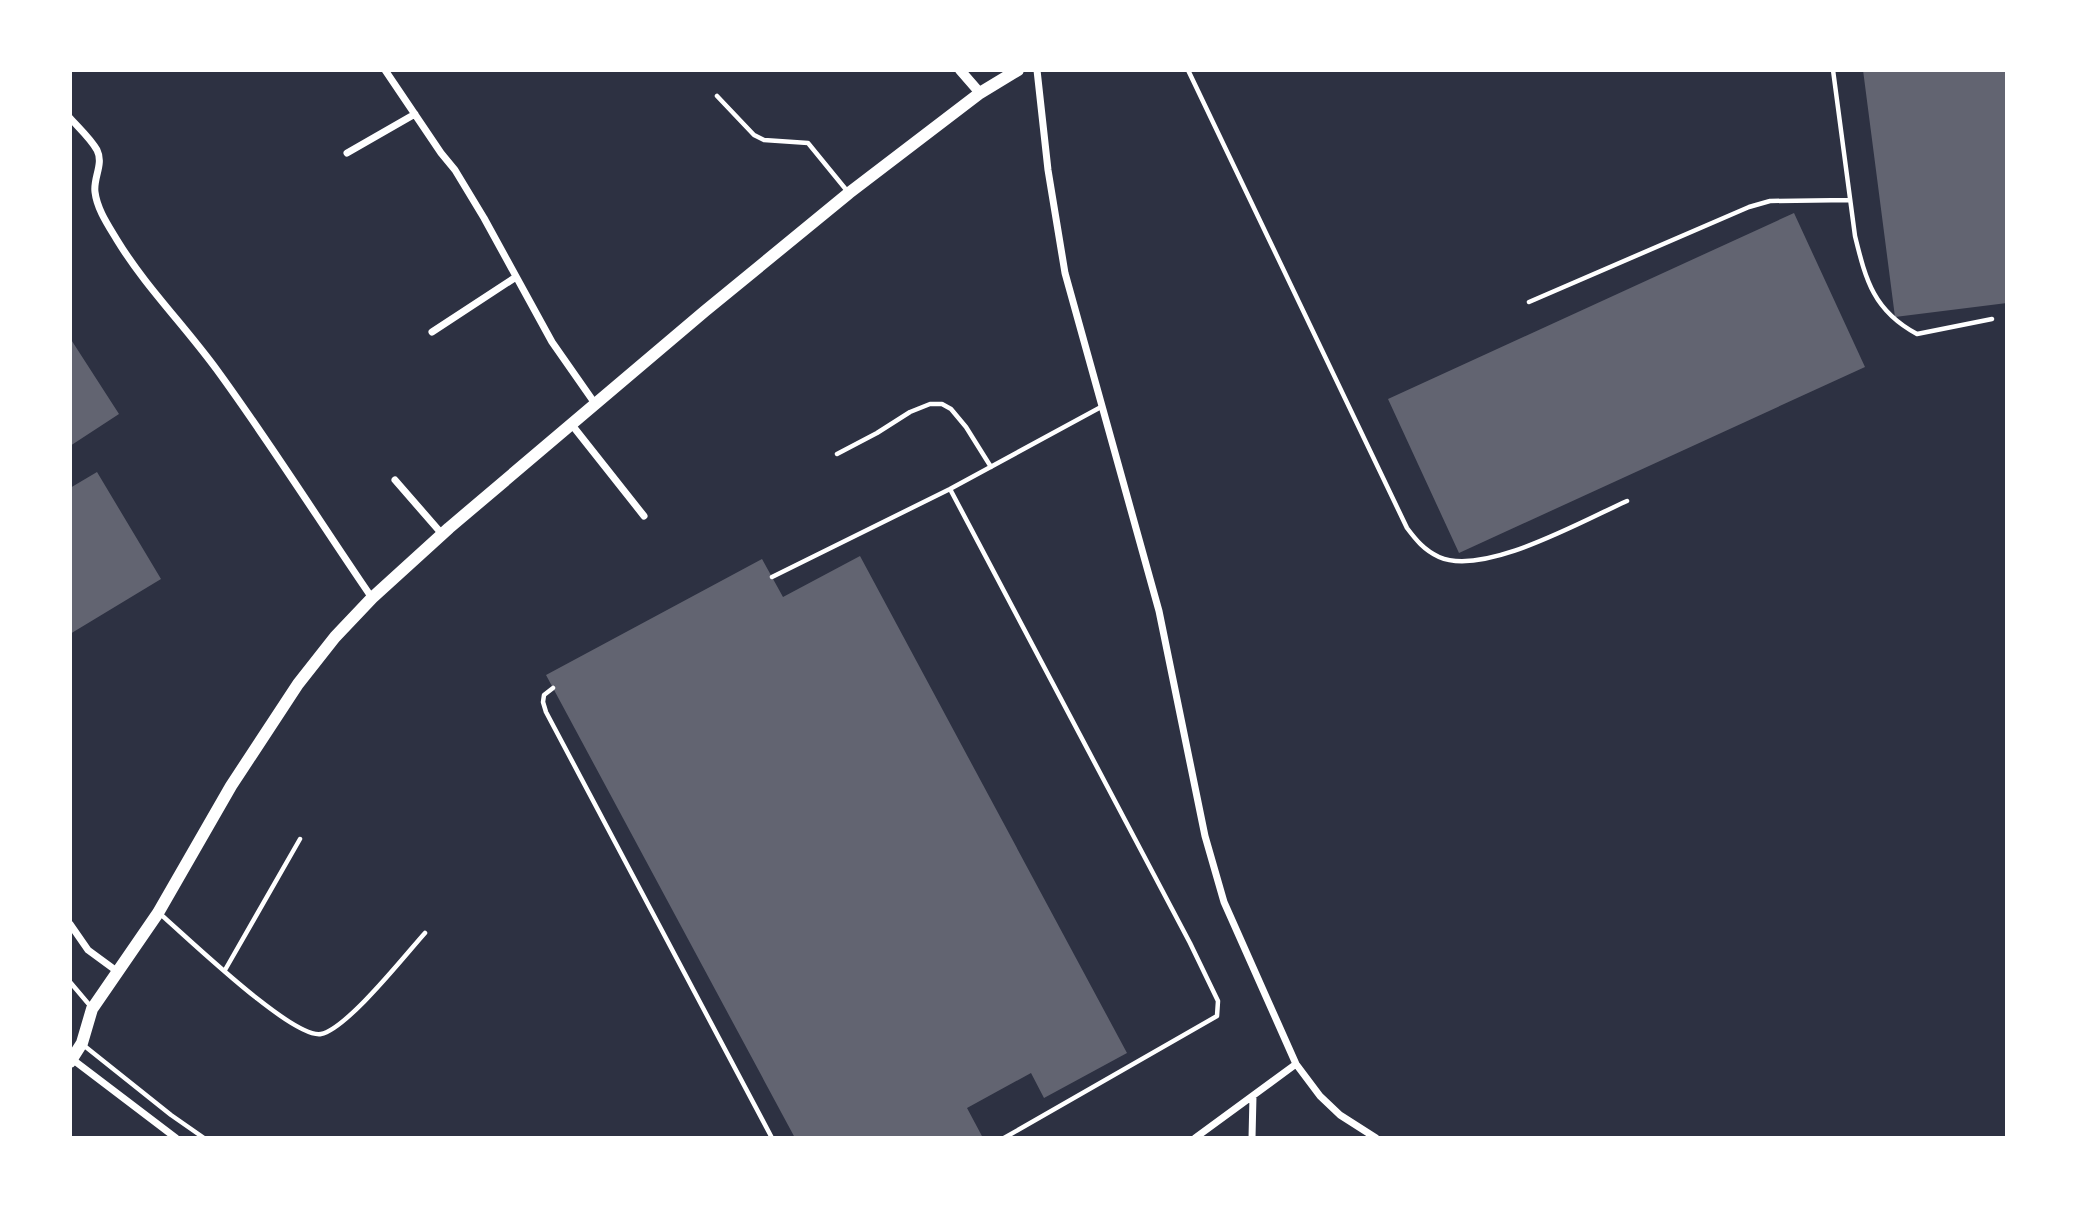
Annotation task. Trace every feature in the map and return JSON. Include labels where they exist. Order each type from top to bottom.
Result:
[{"type":"main road","points":[[71,1060],[82,1043],[92,1009],[159,913],[231,786],[298,684],[335,637],[372,598],[442,534],[849,193],[980,93],[1018,70]]},
{"type":"street","points":[[386,70],[456,170],[551,342],[596,405]]},
{"type":"street","points":[[960,70],[980,93]]},
{"type":"street","points":[[1037,70],[1057,230],[1065,272],[1159,611],[1205,836],[1224,902],[1296,1064],[1320,1096],[1340,1115],[1376,1138]]},
{"type":"street","points":[[347,153],[415,114]]},
{"type":"street","points":[[70,118],[97,150],[99,158],[95,194],[103,217],[118,242],[137,271],[197,342],[234,393],[372,598]]},
{"type":"street","points":[[432,332],[516,277]]},
{"type":"street","points":[[572,425],[644,516]]},
{"type":"street","points":[[395,480],[442,534]]},
{"type":"street","points":[[70,924],[88,950],[118,972]]},
{"type":"street","points":[[71,1060],[176,1138]]},
{"type":"street","points":[[1195,1138],[1296,1064]]},
{"type":"street","points":[[1252,1138],[1253,1096]]},
{"type":"lane","points":[[1188,70],[1407,528],[1422,547],[1440,558],[1463,563],[1490,559],[1513,552],[1626,501]]},
{"type":"lane","points":[[1833,70],[1854,236],[1868,282],[1887,314],[1917,334],[1992,319]]},
{"type":"lane","points":[[717,96],[754,135],[764,140],[808,143],[849,193]]},
{"type":"lane","points":[[1528,302],[1749,207],[1770,201],[1849,200]]},
{"type":"lane","points":[[837,454],[910,412],[930,404],[942,404],[951,409],[966,427],[991,467]]},
{"type":"lane","points":[[772,577],[950,489],[1101,407]]},
{"type":"lane","points":[[950,489],[1218,1001],[1217,1016],[1004,1138]]},
{"type":"lane","points":[[552,688],[544,695],[546,712],[772,1138]]},
{"type":"lane","points":[[225,970],[300,839]]},
{"type":"lane","points":[[159,913],[276,1015],[306,1032],[322,1034],[340,1024],[425,933]]},
{"type":"lane","points":[[70,982],[92,1009]]},
{"type":"lane","points":[[82,1043],[171,1115],[204,1138]]},
{"type":"building","points":[[1863,70],[2007,70],[2007,303],[1895,317]]},
{"type":"building","points":[[1794,213],[1865,367],[1459,553],[1388,399]]},
{"type":"building","points":[[70,338],[119,414],[70,446]]},
{"type":"building","points":[[97,472],[161,579],[70,634],[70,488]]},
{"type":"building","points":[[860,556],[1127,1053],[1044,1098],[1031,1073],[967,1108],[983,1138],[795,1138],[546,675],[762,559],[783,597]]}]
